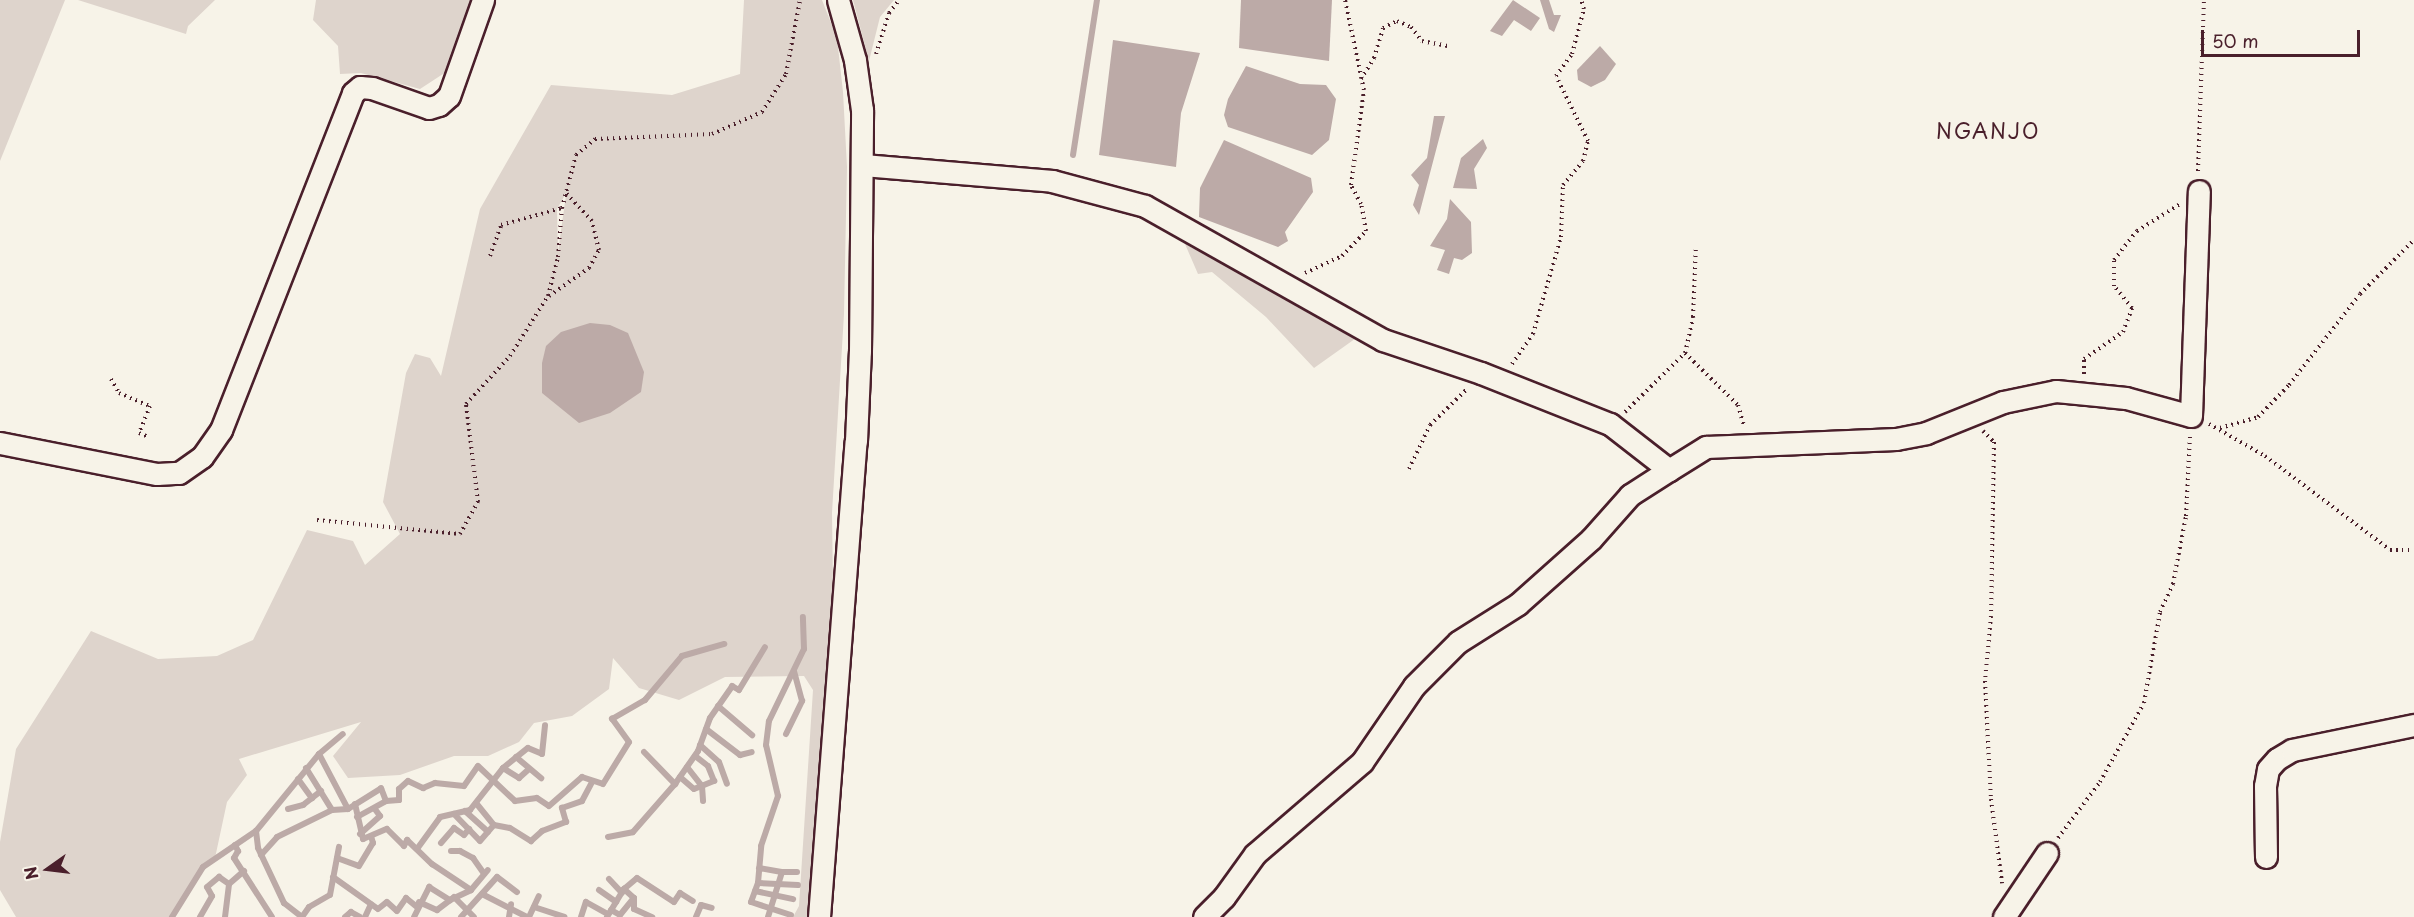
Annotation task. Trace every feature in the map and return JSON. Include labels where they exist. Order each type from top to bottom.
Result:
[{"type":"street","points":[[0,443],[157,474],[179,473],[202,457],[221,430],[353,93],[360,87],[372,88],[429,108],[439,105],[449,96],[483,0]]},
{"type":"street","points":[[819,917],[856,441],[863,165],[862,110],[838,0]]},
{"type":"street","points":[[863,165],[1052,181],[1145,206],[1383,340],[1481,373],[1610,424],[1669,470]]},
{"type":"street","points":[[1204,917],[1224,897],[1255,854],[1362,762],[1414,686],[1443,656],[1458,642],[1518,604],[1591,539],[1630,495],[1706,447],[1896,440],[2030,395],[2084,392],[2126,398],[2191,416],[2199,191]]},
{"type":"street","points":[[2266,856],[2265,786],[2268,769],[2277,759],[2292,750],[2414,725]]},
{"type":"street","points":[[2005,916],[2047,853]]},
{"type":"path","points":[[317,520],[460,534],[478,502],[466,404],[510,356],[548,296],[558,257],[562,207],[576,155],[595,139],[712,134],[762,112],[786,74],[800,0]]},
{"type":"path","points":[[873,65],[889,13],[899,0]]},
{"type":"path","points":[[1283,283],[1341,256],[1366,231],[1361,204],[1351,185],[1364,90],[1346,0]]},
{"type":"path","points":[[1500,382],[1533,334],[1561,237],[1563,184],[1583,161],[1588,141],[1557,76],[1572,54],[1584,9],[1581,0]]},
{"type":"path","points":[[2084,392],[2084,359],[2123,332],[2132,308],[2114,286],[2114,260],[2137,231],[2199,191],[2196,141],[2204,0]]},
{"type":"path","points":[[1361,79],[1374,58],[1383,28],[1396,21],[1411,27],[1422,41],[1448,46]]},
{"type":"path","points":[[548,296],[589,268],[599,250],[591,221],[566,193]]},
{"type":"path","points":[[490,256],[501,225],[562,207]]},
{"type":"path","points":[[2219,428],[2258,417],[2289,385],[2360,294],[2414,240]]},
{"type":"path","points":[[1610,424],[1659,382],[1685,353],[1693,317],[1696,246]]},
{"type":"path","points":[[1685,353],[1738,405],[1749,445]]},
{"type":"path","points":[[1409,469],[1430,425],[1481,373]]},
{"type":"path","points":[[111,379],[119,393],[150,406],[139,433],[146,436]]},
{"type":"path","points":[[1968,416],[1994,442],[1991,616],[1985,681],[1991,799],[2005,916]]},
{"type":"path","points":[[2047,853],[2100,782],[2144,703],[2160,612],[2174,584],[2186,516],[2191,416],[2219,428],[2265,456],[2390,550],[2414,550]]},
{"type":"shaded area","points":[[0,0],[65,0],[0,161]]},
{"type":"shaded area","points":[[78,0],[215,0],[188,26],[186,34]]},
{"type":"shaded area","points":[[316,0],[471,0],[446,72],[420,89],[361,73],[340,74],[338,46],[313,20]]},
{"type":"shaded area","points":[[744,0],[822,0],[837,38],[843,92],[847,167],[844,314],[832,513],[833,584],[808,917],[793,917],[799,906],[813,690],[804,676],[725,677],[679,700],[639,688],[613,658],[609,689],[572,716],[534,723],[519,742],[488,756],[454,756],[400,775],[348,778],[333,756],[361,722],[239,759],[247,775],[227,802],[215,858],[193,880],[171,917],[16,917],[0,890],[0,842],[16,749],[91,631],[158,659],[217,656],[253,640],[307,530],[353,541],[365,565],[400,534],[383,502],[406,373],[415,354],[430,358],[441,376],[480,209],[551,85],[672,95],[740,74]],"holes":[[[566,195],[558,252],[557,209]]]},
{"type":"shaded area","points":[[853,0],[894,0],[880,17],[869,61]]},
{"type":"shaded area","points":[[1241,0],[1332,0],[1329,61],[1239,48]]},
{"type":"shaded area","points":[[1513,0],[1540,18],[1531,31],[1514,20],[1502,36],[1490,31]]},
{"type":"shaded area","points":[[1540,0],[1549,0],[1554,15],[1561,15],[1554,32],[1549,29]]},
{"type":"shaded area","points":[[1113,40],[1200,53],[1181,113],[1176,167],[1099,155]]},
{"type":"shaded area","points":[[1600,46],[1616,64],[1605,80],[1591,87],[1578,80],[1577,70]]},
{"type":"shaded area","points":[[1246,66],[1300,84],[1326,85],[1336,99],[1329,140],[1312,155],[1228,127],[1224,115],[1228,99]]},
{"type":"shaded area","points":[[1434,116],[1445,116],[1419,215],[1413,205],[1419,185],[1411,175],[1427,158]]},
{"type":"shaded area","points":[[1483,139],[1487,148],[1474,169],[1477,189],[1453,188],[1461,158]]},
{"type":"shaded area","points":[[1224,140],[1311,178],[1313,192],[1285,232],[1288,241],[1278,247],[1199,217],[1200,188]]},
{"type":"shaded area","points":[[1450,199],[1471,222],[1472,253],[1462,260],[1454,258],[1449,274],[1437,270],[1445,250],[1430,246],[1447,219]]},
{"type":"shaded area","points":[[1185,244],[1359,336],[1314,368],[1266,317],[1212,272],[1198,274]]},
{"type":"shaded area","points":[[590,323],[610,325],[628,333],[644,372],[641,392],[610,413],[579,423],[542,393],[542,363],[546,346],[561,332]]},
{"type":"waterway","points":[[1073,155],[1097,0]]},
{"type":"waterway","points":[[791,915],[751,902],[758,883],[761,846],[778,796],[766,745],[769,721],[804,649],[803,617]]},
{"type":"waterway","points":[[261,855],[277,837],[332,810],[348,809],[381,788],[386,801],[399,800],[399,789],[408,781],[423,788],[435,783],[464,786],[478,766],[515,801],[537,798],[549,806],[582,777],[603,784],[629,742],[612,719],[645,700],[682,656],[724,644]]},
{"type":"waterway","points":[[644,752],[675,784],[698,751],[710,718],[732,686],[739,690],[765,647]]},
{"type":"waterway","points":[[786,734],[802,701],[794,672]]},
{"type":"waterway","points":[[718,706],[752,735]]},
{"type":"waterway","points":[[417,849],[440,817],[470,810],[503,768],[528,748],[542,754],[545,725]]},
{"type":"waterway","points":[[706,729],[740,755],[752,752]]},
{"type":"waterway","points":[[172,917],[203,867],[256,831],[319,754],[343,734]]},
{"type":"waterway","points":[[700,745],[719,762],[727,784]]},
{"type":"waterway","points":[[319,754],[348,809]]},
{"type":"waterway","points":[[680,777],[694,789],[714,781],[708,766],[695,756]]},
{"type":"waterway","points":[[516,757],[541,778]]},
{"type":"waterway","points":[[687,767],[702,786],[703,801]]},
{"type":"waterway","points":[[306,768],[332,810]]},
{"type":"waterway","points":[[503,768],[519,778],[528,770]]},
{"type":"waterway","points":[[298,779],[312,798]]},
{"type":"waterway","points":[[454,814],[480,841],[494,825],[510,828],[531,841],[542,831],[566,822],[562,808],[582,801],[592,782]]},
{"type":"waterway","points":[[608,837],[633,832],[675,784]]},
{"type":"waterway","points":[[288,809],[303,805],[321,791]]},
{"type":"waterway","points":[[357,817],[386,801]]},
{"type":"waterway","points":[[476,803],[494,825]]},
{"type":"waterway","points":[[355,804],[363,839],[387,829],[404,846],[407,840],[432,864],[471,890]]},
{"type":"waterway","points":[[360,834],[380,816],[375,809]]},
{"type":"waterway","points":[[465,811],[488,832]]},
{"type":"waterway","points":[[441,843],[454,828],[464,835],[469,829]]},
{"type":"waterway","points":[[256,831],[258,848],[284,903],[302,917],[309,907],[330,895],[339,847]]},
{"type":"waterway","points":[[337,858],[359,866],[373,843],[371,836]]},
{"type":"waterway","points":[[235,845],[238,851],[234,858],[272,917]]},
{"type":"waterway","points":[[451,851],[460,851],[473,858],[484,874]]},
{"type":"waterway","points":[[759,868],[782,872]]},
{"type":"waterway","points":[[414,917],[429,887],[450,900],[471,890],[488,870]]},
{"type":"waterway","points":[[200,917],[212,896],[207,887],[219,877],[229,884],[244,871]]},
{"type":"waterway","points":[[768,917],[782,872],[797,872]]},
{"type":"waterway","points":[[333,877],[378,909],[387,902],[397,911],[406,898],[417,907]]},
{"type":"waterway","points":[[461,917],[497,877],[517,892]]},
{"type":"waterway","points":[[624,889],[637,878],[674,902],[680,893],[693,901]]},
{"type":"waterway","points":[[609,879],[622,893]]},
{"type":"waterway","points":[[758,883],[798,885]]},
{"type":"waterway","points":[[225,917],[229,884]]},
{"type":"waterway","points":[[607,917],[624,889],[634,898],[634,909],[652,917]]},
{"type":"waterway","points":[[599,890],[616,902]]},
{"type":"waterway","points":[[755,891],[793,899]]},
{"type":"waterway","points":[[482,894],[527,917]]},
{"type":"waterway","points":[[529,917],[539,896]]},
{"type":"waterway","points":[[419,902],[437,910],[454,897],[474,917]]},
{"type":"waterway","points":[[611,910],[620,915],[634,898]]},
{"type":"waterway","points":[[581,917],[586,902],[608,914]]},
{"type":"waterway","points":[[365,917],[371,904]]},
{"type":"waterway","points":[[509,917],[511,904]]},
{"type":"waterway","points":[[696,917],[701,905],[712,908]]},
{"type":"waterway","points":[[534,907],[564,917]]},
{"type":"waterway","points":[[345,917],[351,912],[360,917]]},
{"type":"district","name":"NGANJO","points":[[1988,130]]}]
